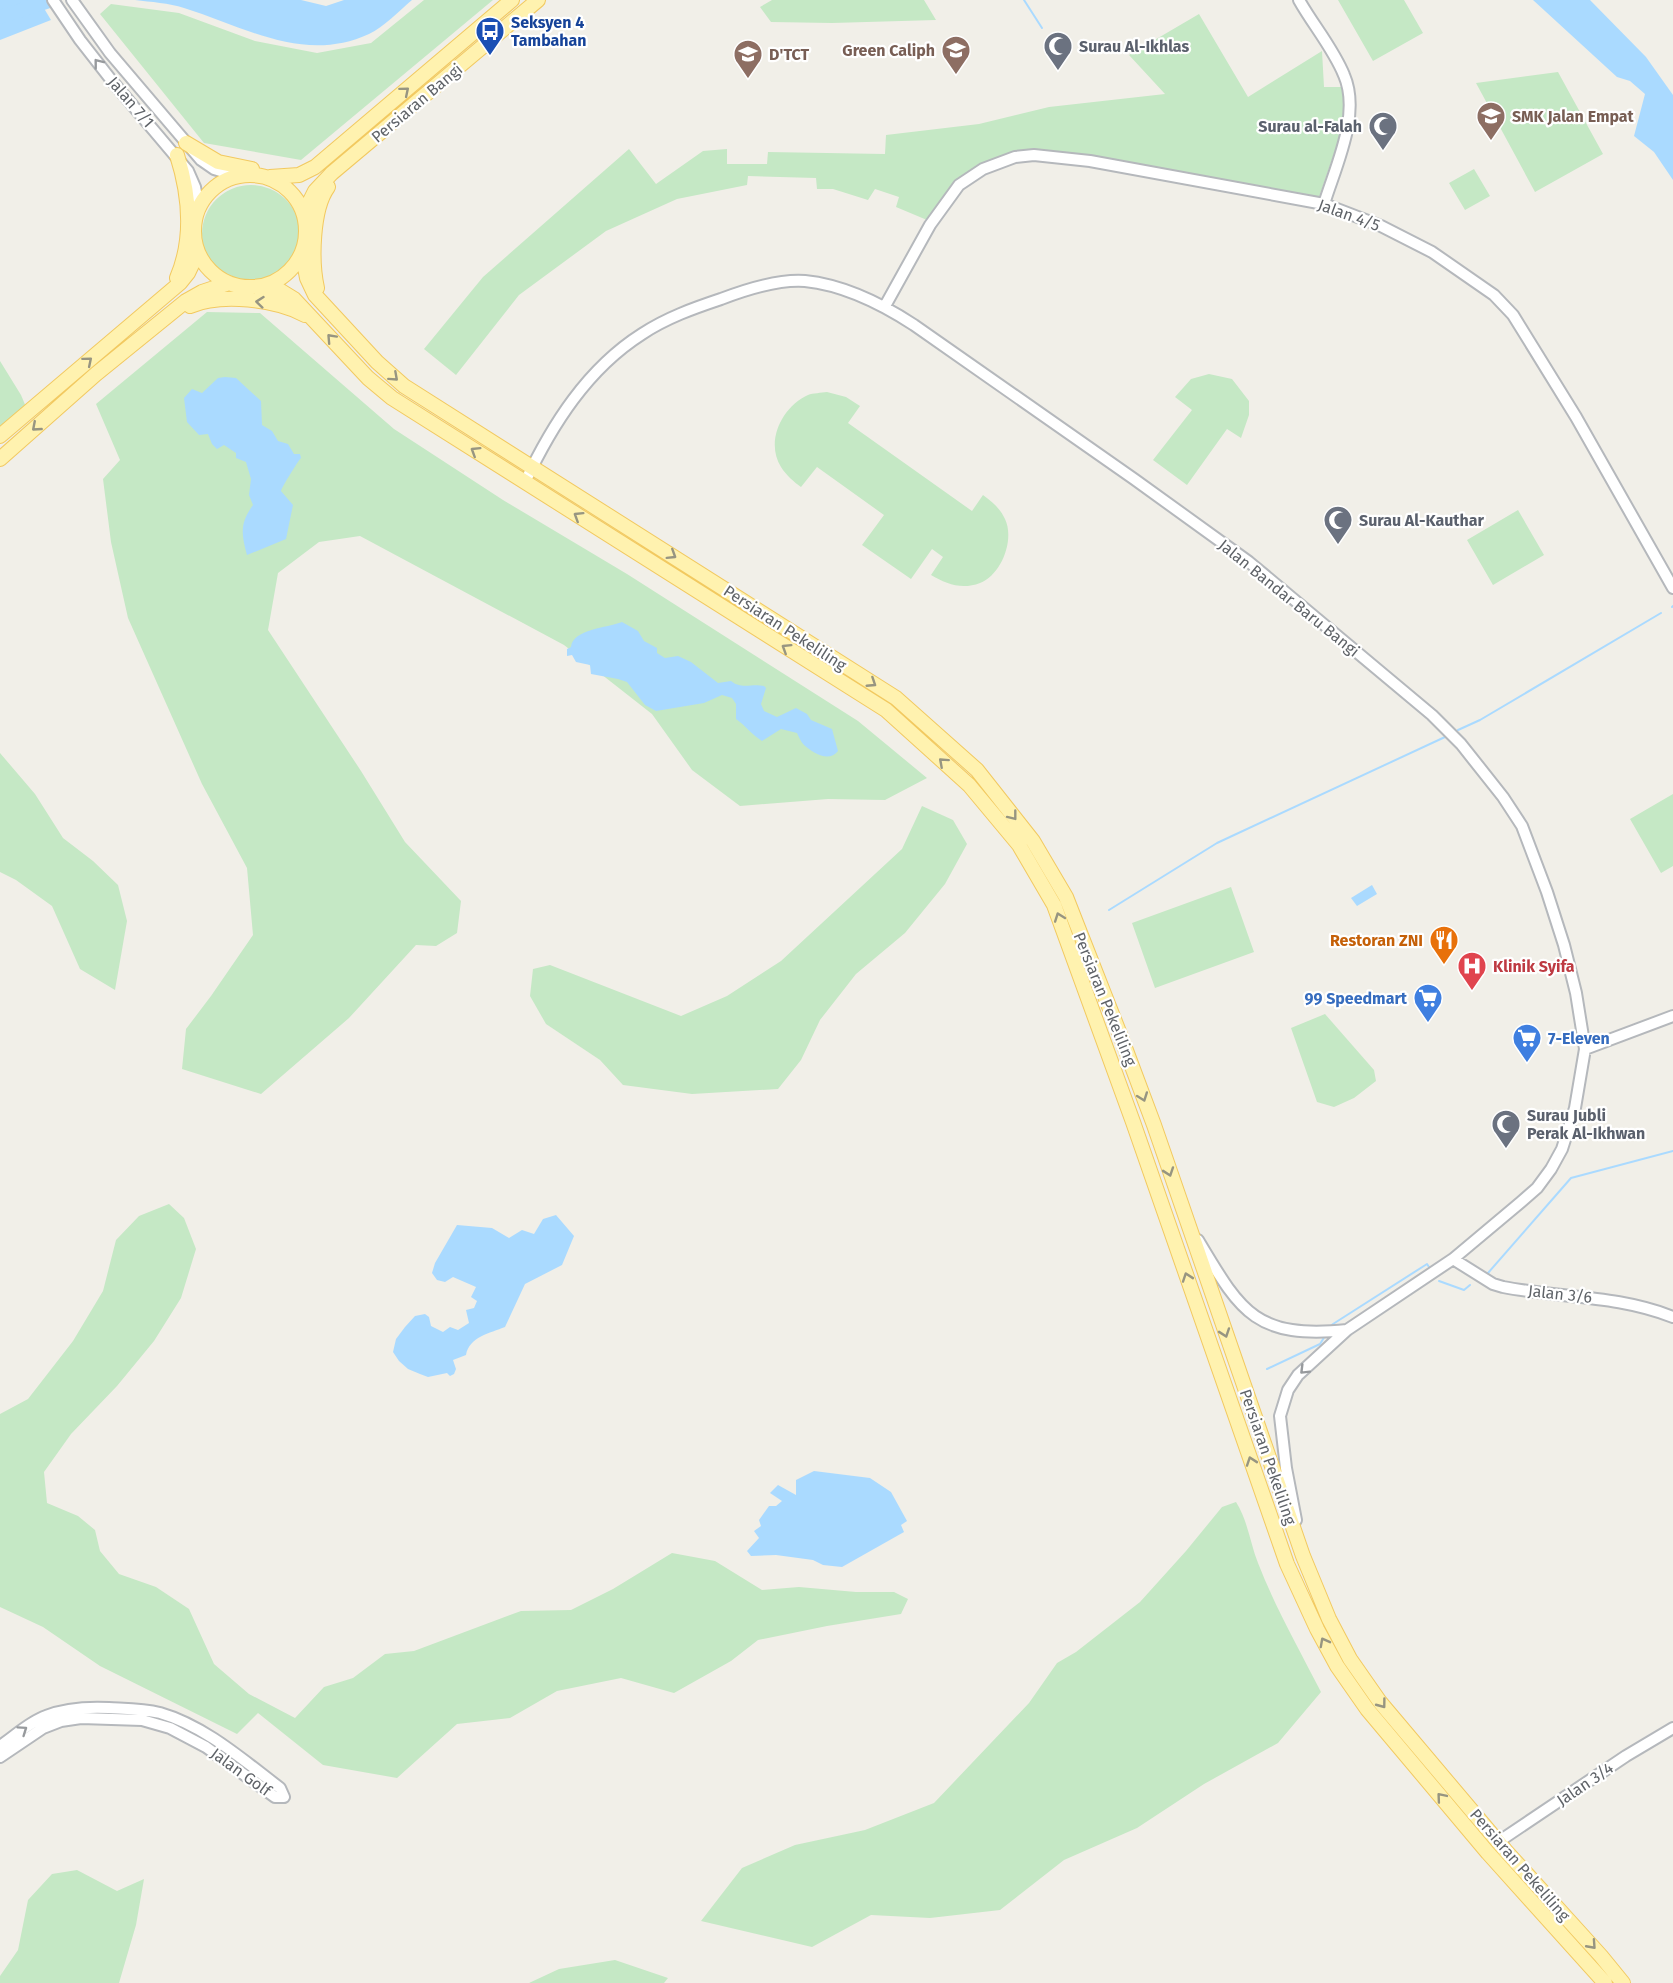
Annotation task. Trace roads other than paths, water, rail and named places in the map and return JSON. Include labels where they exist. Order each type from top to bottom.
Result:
[{"type":"main road","name":"Persiaran Bangi","points":[[268,177],[299,175],[311,170],[512,0]]},
{"type":"main road","name":"Persiaran Bangi","points":[[304,213],[315,191],[352,157],[538,0]]},
{"type":"main road","points":[[186,142],[218,162],[247,169],[286,170],[302,167],[329,156]]},
{"type":"main road","points":[[171,291],[182,267],[188,233],[187,195],[177,155]]},
{"type":"main road","points":[[323,304],[314,267],[317,212],[324,191],[352,157]]},
{"type":"main road","points":[[252,174],[268,177],[294,194],[304,213],[307,230],[303,252],[295,265],[272,283],[258,287],[243,287],[217,277],[198,252],[194,230],[199,208],[211,190],[237,176],[252,174]]},
{"type":"main road","points":[[0,436],[171,291],[188,273],[198,252]]},
{"type":"main road","name":"Persiaran Pekeliling","points":[[303,252],[308,282],[323,304],[377,362],[404,386],[896,698],[977,770],[1033,841],[1066,897],[1154,1125],[1303,1556],[1329,1619],[1350,1659],[1408,1737],[1623,1983]]},
{"type":"main road","points":[[0,459],[96,374],[167,317],[196,295],[229,283]]},
{"type":"main road","name":"Persiaran Pekeliling","points":[[258,287],[273,289],[290,296],[368,378],[392,398],[886,711],[969,785],[1019,845],[1054,904],[1101,1031],[1287,1564],[1327,1647],[1337,1666],[1367,1709],[1488,1853],[1605,1983]]},
{"type":"main road","points":[[167,317],[205,301],[241,300],[286,306],[315,321]]},
{"type":"main road","points":[[1101,1031],[1107,1026],[1116,1026]]},
{"type":"street","name":"Jalan 7/1","points":[[53,0],[112,81],[177,155],[194,182],[199,208]]},
{"type":"street","name":"Jalan 7/1","points":[[72,0],[110,53],[186,142],[209,166],[237,176]]},
{"type":"street","points":[[1299,0],[1338,62],[1349,91],[1349,122],[1324,204]]},
{"type":"street","name":"Jalan 4/5","points":[[885,306],[930,225],[958,185],[983,169],[1015,157],[1034,155],[1090,161],[1324,204],[1381,226],[1432,252],[1494,295],[1514,315],[1576,417],[1673,588]]},
{"type":"street","name":"Jalan Bandar Baru Bangi","points":[[525,482],[560,417],[583,387],[611,357],[642,334],[683,313],[762,285],[802,281],[837,288],[885,306],[1125,472],[1249,562],[1432,715],[1452,734],[1503,797],[1522,826],[1543,879],[1564,945],[1576,993],[1584,1049],[1581,1080],[1570,1130],[1551,1169],[1537,1188],[1453,1260],[1347,1330],[1298,1375],[1288,1390],[1280,1416],[1286,1468],[1303,1556]]},
{"type":"street","points":[[1584,1049],[1673,1016]]},
{"type":"street","points":[[1185,1218],[1233,1297],[1249,1313],[1275,1327],[1300,1332],[1347,1330]]},
{"type":"street","name":"Jalan 3/6","points":[[1453,1260],[1493,1284],[1503,1287],[1647,1307],[1673,1317]]},
{"type":"street","name":"Jalan Golf","points":[[0,1746],[35,1722],[66,1710],[137,1709],[159,1713],[173,1723],[275,1797],[284,1797],[280,1788],[235,1753],[199,1730],[173,1723],[99,1718],[69,1719],[43,1728],[0,1757]]},
{"type":"street","name":"Jalan 3/4","points":[[1498,1842],[1626,1756],[1673,1728]]},
{"type":"water","points":[[0,0],[39,0],[51,20],[0,40]]},
{"type":"water","points":[[135,0],[301,0],[326,6],[344,0],[412,0],[386,23],[369,34],[345,42],[321,45],[298,44],[275,39],[178,6]]},
{"type":"water","points":[[1533,0],[1590,0],[1646,57],[1673,95],[1673,180],[1654,152],[1634,136],[1645,94],[1630,81],[1617,77]]},
{"type":"water","points":[[218,378],[236,378],[261,401],[262,425],[272,431],[278,441],[288,444],[294,454],[300,454],[301,458],[281,491],[293,505],[286,539],[247,555],[243,528],[253,505],[249,495],[251,479],[246,462],[236,458],[236,453],[224,445],[217,449],[208,434],[199,435],[187,422],[184,398],[192,389],[202,393]]},
{"type":"water","points":[[622,622],[638,631],[644,641],[657,648],[657,653],[665,658],[678,656],[691,662],[718,683],[731,681],[743,686],[764,686],[766,688],[761,704],[764,711],[777,717],[796,708],[807,714],[811,720],[832,729],[838,751],[834,755],[821,756],[804,745],[797,733],[781,729],[762,741],[736,719],[736,704],[732,698],[722,695],[704,703],[656,711],[645,705],[627,682],[591,674],[590,665],[576,662],[572,655],[567,656],[567,649],[578,636]]},
{"type":"water","points":[[1372,885],[1377,894],[1357,906],[1351,898]]},
{"type":"water","points":[[556,1215],[574,1236],[562,1265],[525,1284],[505,1327],[476,1340],[471,1344],[466,1355],[453,1360],[456,1369],[450,1376],[447,1373],[428,1377],[408,1369],[399,1361],[393,1352],[396,1339],[415,1316],[425,1314],[429,1317],[431,1326],[443,1332],[450,1327],[458,1330],[469,1323],[466,1310],[474,1308],[477,1301],[471,1297],[476,1287],[453,1277],[445,1282],[437,1280],[432,1273],[435,1263],[457,1225],[492,1228],[509,1238],[522,1230],[534,1234],[543,1219]]},
{"type":"water","points":[[814,1471],[870,1478],[891,1492],[907,1521],[901,1525],[904,1532],[842,1567],[776,1555],[751,1556],[747,1551],[759,1538],[754,1531],[761,1526],[759,1520],[769,1506],[776,1506],[782,1501],[770,1493],[778,1485],[796,1495],[796,1480]]},
{"type":"waterway","points":[[0,17],[52,0]]},
{"type":"waterway","points":[[1024,0],[1042,28]]},
{"type":"waterway","points":[[1458,730],[1480,720],[1661,613]]},
{"type":"waterway","points":[[1109,910],[1217,843],[1445,737]]},
{"type":"waterway","points":[[1488,1273],[1571,1178],[1673,1151]]},
{"type":"waterway","points":[[1330,1327],[1427,1264],[1429,1267]]},
{"type":"waterway","points":[[1439,1281],[1464,1290],[1470,1285]]},
{"type":"waterway","points":[[1267,1369],[1320,1344],[1325,1336]]},
{"type":"place","name":"Seksyen 4 Tambahan","points":[[490,56]]},
{"type":"place","name":"Surau Al-Ikhlas","points":[[1058,72]]},
{"type":"place","name":"Green Caliph","points":[[956,76]]},
{"type":"place","name":"D'TCT","points":[[748,80]]},
{"type":"place","name":"SMK Jalan Empat","points":[[1491,142]]},
{"type":"place","name":"Surau al-Falah","points":[[1383,152]]},
{"type":"place","name":"Surau Al-Kauthar","points":[[1338,546]]},
{"type":"place","name":"Restoran ZNI","points":[[1444,966]]},
{"type":"place","name":"Klinik Syifa","points":[[1472,992]]},
{"type":"place","name":"99 Speedmart","points":[[1428,1024]]},
{"type":"place","name":"7-Eleven","points":[[1527,1064]]},
{"type":"place","name":"Surau Jubli Perak Al-Ikhwan","points":[[1506,1150]]}]
